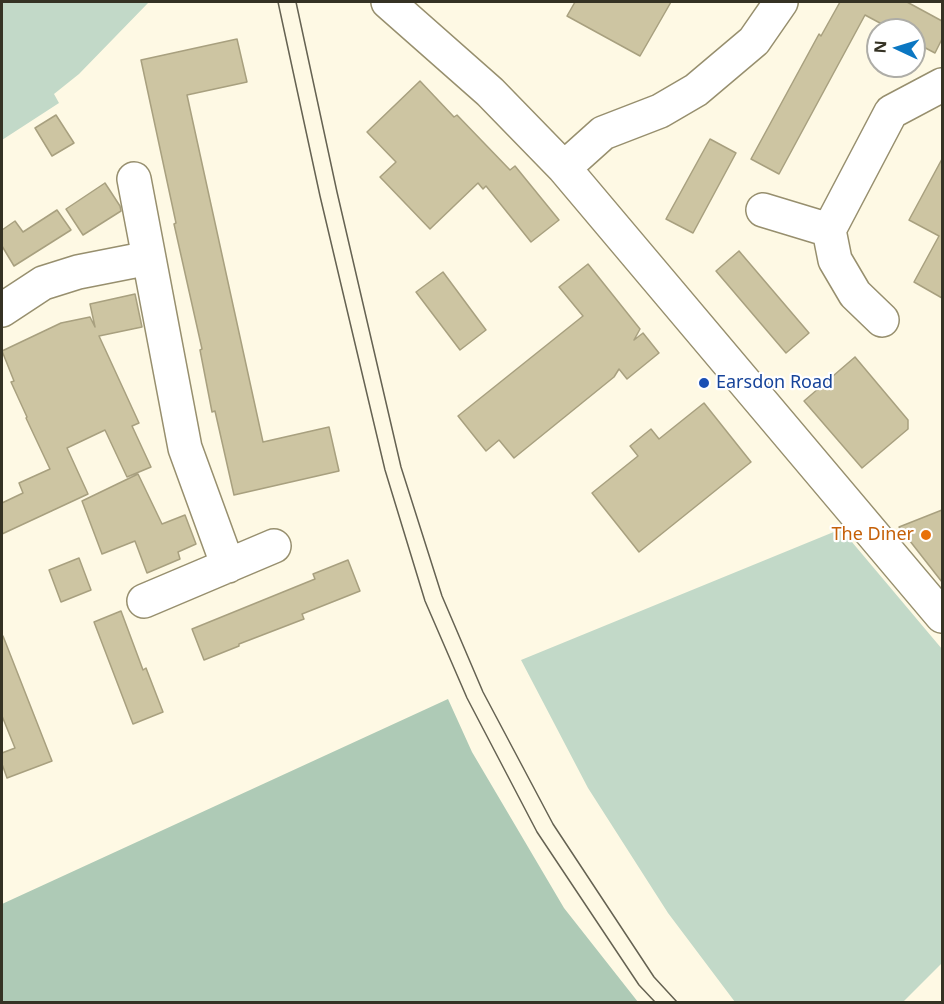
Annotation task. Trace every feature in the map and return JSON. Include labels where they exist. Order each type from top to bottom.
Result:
[{"type":"street","points":[[388,2],[490,92],[564,168],[942,616]]},
{"type":"street","points":[[564,168],[603,134],[660,111],[696,90],[754,41],[781,2]]},
{"type":"street","points":[[882,320],[855,294],[835,260],[829,230],[891,112],[942,85]]},
{"type":"street","points":[[134,179],[184,448],[228,566]]},
{"type":"street","points":[[763,210],[829,230]]},
{"type":"street","points":[[2,310],[43,283],[78,272],[148,258]]},
{"type":"street","points":[[144,601],[274,546]]},
{"type":"green space","points":[[2,2],[149,2],[79,74],[54,94],[59,103],[2,140]]},
{"type":"green space","points":[[841,529],[942,649],[942,963],[903,1002],[735,1002],[668,913],[588,788],[521,660]]},
{"type":"green space","points":[[448,699],[472,752],[564,908],[638,1002],[2,1002],[2,904]]},
{"type":"building","points":[[575,2],[671,2],[640,56],[567,16]]},
{"type":"building","points":[[840,2],[907,2],[942,21],[942,39],[935,53],[926,48],[926,18],[871,18],[865,15],[779,174],[751,159],[819,34],[821,36]]},
{"type":"building","points":[[237,39],[247,82],[187,95],[263,442],[329,427],[339,471],[234,495],[215,411],[212,412],[200,350],[202,349],[141,60]]},
{"type":"building","points":[[420,81],[454,117],[457,115],[510,170],[515,166],[559,220],[531,242],[486,186],[483,189],[478,183],[430,229],[380,177],[396,162],[367,132]]},
{"type":"building","points":[[56,115],[74,143],[52,156],[35,128]]},
{"type":"building","points":[[710,139],[736,153],[693,233],[666,219]]},
{"type":"building","points":[[942,159],[942,298],[914,282],[939,236],[909,220]]},
{"type":"building","points":[[105,183],[121,211],[83,235],[66,209]]},
{"type":"building","points":[[57,210],[71,230],[14,266],[2,246],[2,230],[15,221],[23,232]]},
{"type":"building","points":[[739,251],[809,333],[786,353],[716,271]]},
{"type":"building","points":[[588,264],[640,329],[634,340],[643,333],[659,353],[627,379],[619,369],[614,377],[514,458],[499,440],[486,451],[458,416],[583,316],[559,287]]},
{"type":"building","points":[[443,272],[486,330],[460,350],[416,292]]},
{"type":"building","points":[[135,294],[142,327],[99,336],[139,423],[132,426],[151,467],[127,477],[105,430],[67,448],[88,494],[2,534],[2,503],[23,493],[19,483],[50,469],[11,382],[14,381],[2,351],[61,323],[90,317],[95,327],[90,304]]},
{"type":"building","points":[[855,357],[908,420],[908,429],[862,468],[804,401]]},
{"type":"building","points":[[704,403],[751,462],[639,552],[592,493],[638,456],[630,446],[651,429],[659,439]]},
{"type":"building","points":[[138,474],[162,524],[185,515],[196,544],[178,552],[180,559],[147,573],[135,541],[102,554],[82,501]]},
{"type":"building","points":[[942,510],[942,582],[899,527]]},
{"type":"building","points":[[79,558],[91,590],[61,602],[49,570]]},
{"type":"building","points":[[348,560],[360,591],[302,614],[304,619],[204,660],[192,629],[315,579],[313,574]]},
{"type":"building","points":[[121,611],[143,670],[146,668],[163,712],[133,724],[94,622]]},
{"type":"building","points":[[3,636],[52,761],[7,778],[2,764],[2,753],[15,748],[2,716]]},
{"type":"tram line","points":[[278,2],[320,196],[385,470],[425,601],[467,698],[537,832],[639,985],[655,1002]]},
{"type":"tram line","points":[[296,2],[337,192],[401,467],[442,596],[483,692],[553,824],[654,977],[677,1002]]},
{"type":"place","name":"Earsdon Road","points":[[704,383]]},
{"type":"place","name":"The Diner","points":[[926,535]]}]
